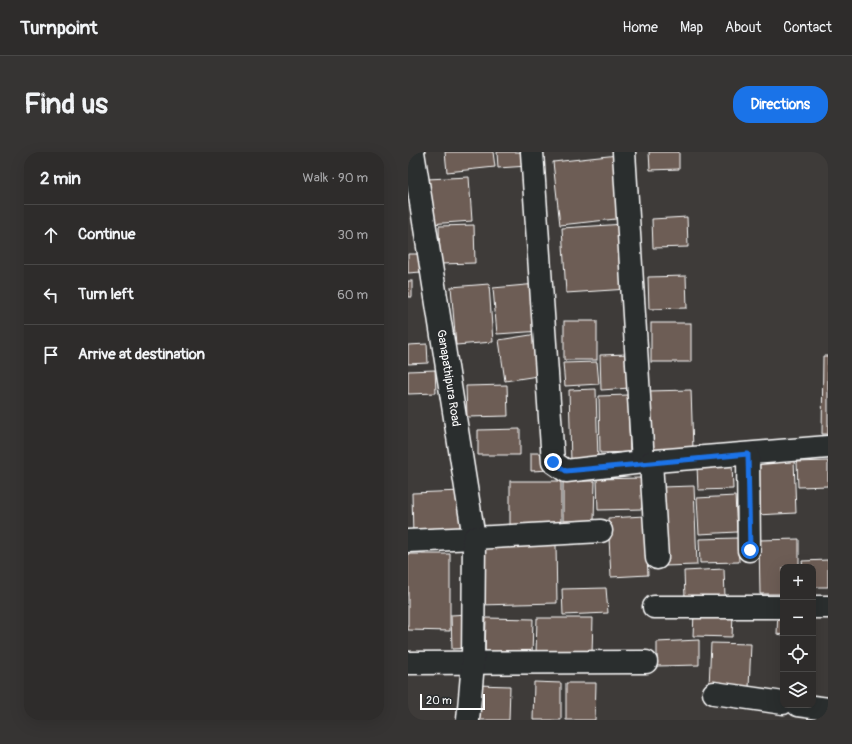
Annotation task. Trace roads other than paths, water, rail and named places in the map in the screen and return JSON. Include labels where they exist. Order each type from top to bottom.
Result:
[{"type":"street","name":"Ganapathipura Road","points":[[413,152],[474,538],[473,663],[468,720]]},
{"type":"street","points":[[532,152],[553,462],[566,471],[647,462],[828,447]]},
{"type":"street","points":[[624,152],[647,462],[656,558]]},
{"type":"street","points":[[748,454],[750,550]]},
{"type":"street","points":[[408,541],[601,532]]},
{"type":"street","points":[[654,607],[780,607]]},
{"type":"street","points":[[816,607],[828,607]]},
{"type":"street","points":[[408,663],[646,662]]},
{"type":"street","points":[[714,693],[780,703]]},
{"type":"street","points":[[816,707],[828,709]]}]
